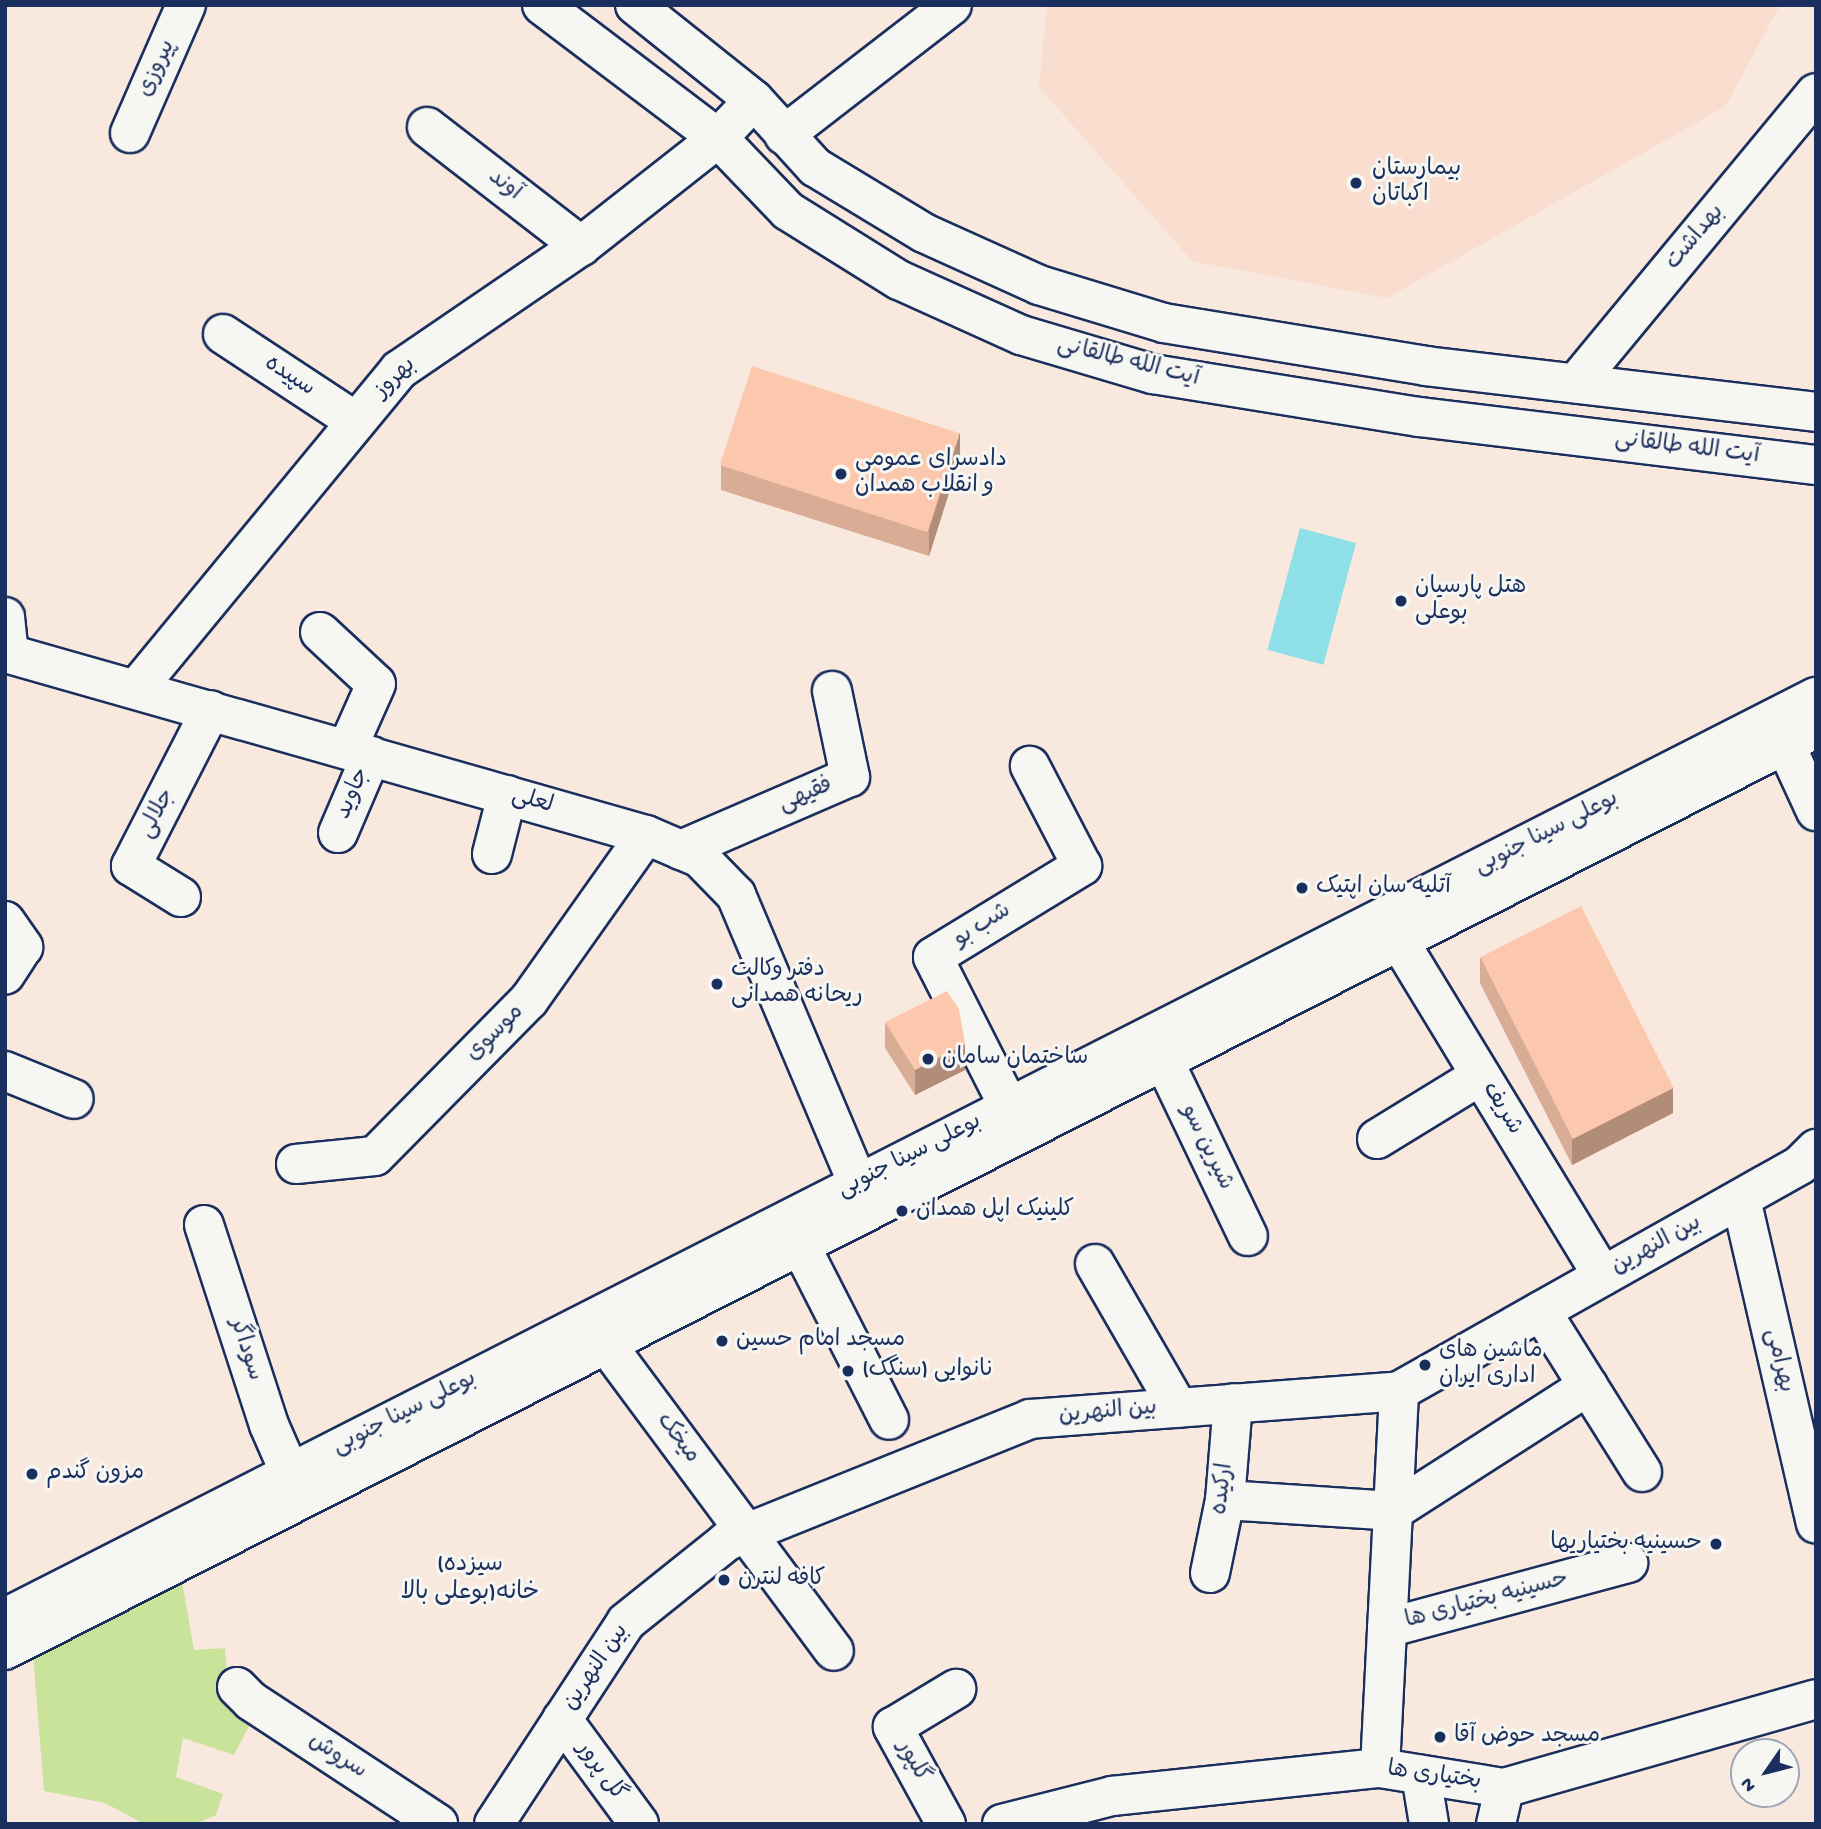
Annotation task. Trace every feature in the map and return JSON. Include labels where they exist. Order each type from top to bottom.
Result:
[{"type":"street","name":"پیروزی","points":[[130,133],[186,5]]},
{"type":"street","name":"آیت الله طالقانی","points":[[542,5],[718,138],[788,211],[899,280],[1021,335],[1153,374],[1419,417],[1804,463]]},
{"type":"street","name":"آیت الله طالقانی","points":[[635,5],[754,100],[815,167],[923,233],[1040,285],[1164,323],[1426,366],[1806,411]]},
{"type":"street","points":[[784,135],[952,5]]},
{"type":"street","name":"بهداشت","points":[[1576,383],[1816,93]]},
{"type":"street","name":"بهروز","points":[[137,688],[399,370],[581,246],[718,138],[754,100]]},
{"type":"street","name":"آوند","points":[[427,127],[581,246]]},
{"type":"street","name":"سپیده","points":[[223,334],[355,421]]},
{"type":"street","points":[[1804,463],[1806,411]]},
{"type":"street","points":[[5,617],[7,655]]},
{"type":"street","name":"جاوید","points":[[320,632],[376,684],[338,833]]},
{"type":"street","name":"لعلی","points":[[7,655],[137,688],[646,835],[699,858],[736,895],[858,1184]]},
{"type":"street","name":"فقیهی","points":[[681,850],[850,777],[832,691]]},
{"type":"street","name":"بوعلی سینا جنوبی","points":[[5,1618],[1816,697]]},
{"type":"street","name":"جلالی","points":[[181,897],[131,866],[211,710]]},
{"type":"street","points":[[1800,737],[1816,811]]},
{"type":"street","name":"بوعلی سینا جنوبی","points":[[5,1650],[1800,737]]},
{"type":"street","name":"شب بو","points":[[1009,1108],[933,957],[1082,866],[1030,766]]},
{"type":"street","points":[[492,854],[507,795]]},
{"type":"street","name":"موسوی","points":[[296,1164],[375,1156],[529,1000],[646,835]]},
{"type":"street","points":[[5,921],[23,947],[5,975]]},
{"type":"street","name":"شریف","points":[[1398,941],[1603,1276]]},
{"type":"street","name":"شیرین سو","points":[[1164,1061],[1248,1236]]},
{"type":"street","points":[[5,1071],[74,1099]]},
{"type":"street","points":[[1377,1139],[1480,1076]]},
{"type":"street","name":"بین النهرین","points":[[494,1824],[626,1622],[727,1541],[1030,1419],[1399,1391],[1741,1199],[1811,1164]]},
{"type":"street","name":"بهرامی","points":[[1741,1199],[1813,1501]]},
{"type":"street","name":"سوداگر","points":[[204,1225],[269,1425],[290,1473]]},
{"type":"street","points":[[800,1245],[889,1420]]},
{"type":"street","points":[[1095,1264],[1178,1408]]},
{"type":"street","points":[[1541,1311],[1642,1472]]},
{"type":"street","name":"میخک","points":[[606,1345],[834,1651]]},
{"type":"street","points":[[1224,1500],[1393,1511],[1588,1386]]},
{"type":"street","points":[[1380,1768],[1399,1391]]},
{"type":"street","name":"ارکیده","points":[[1210,1573],[1224,1500],[1233,1403]]},
{"type":"street","name":"حسینیه بختیاری ها","points":[[1387,1628],[1628,1563]]},
{"type":"street","name":"سروش","points":[[237,1687],[251,1701],[439,1824]]},
{"type":"street","name":"گلپور","points":[[946,1824],[893,1727],[956,1689]]},
{"type":"street","name":"بختیاری ها","points":[[1002,1824],[1113,1810],[1380,1768],[1421,1775],[1500,1806],[1816,1699]]},
{"type":"street","name":"گل پرور","points":[[562,1720],[639,1824]]},
{"type":"street","points":[[1421,1775],[1429,1824]]},
{"type":"shaded area","name":"بیمارستان اکباتان","points":[[1047,5],[1780,5],[1726,106],[1387,298],[1192,261],[1039,87]]},
{"type":"green space","points":[[182,1581],[194,1650],[225,1648],[228,1683],[253,1718],[234,1755],[183,1738],[176,1777],[223,1794],[216,1815],[195,1824],[144,1824],[105,1803],[44,1791],[33,1655]]},
{"type":"water","points":[[1300,528],[1356,543],[1323,665],[1267,650]]},
{"type":"building","name":"دادسرای عمومی و انقلاب همدان","points":[[752,366],[959,433],[927,532],[720,465]]},
{"type":"building","points":[[1581,906],[1674,1088],[1573,1139],[1480,957]]},
{"type":"building","points":[[947,991],[959,1009],[965,1044],[915,1070],[885,1022]]},
{"type":"place","name":"بیمارستان اکباتان","points":[[1356,183]]},
{"type":"place","name":"دادسرای عمومی و انقلاب همدان","points":[[841,474]]},
{"type":"place","name":"هتل پارسیان بوعلی","points":[[1401,601]]},
{"type":"place","name":"آتلیه سان اپتیک","points":[[1302,888]]},
{"type":"place","name":"دفتر وکالت ریحانه همدانی","points":[[717,984]]},
{"type":"place","name":"ساختمان سامان","points":[[928,1059]]},
{"type":"place","name":"کلینیک اپل همدان","points":[[902,1211]]},
{"type":"place","name":"مسجد امام حسین","points":[[722,1341]]},
{"type":"place","name":"ماشین های اداری ایران","points":[[1425,1365]]},
{"type":"place","name":"نانوایی (سنگک)","points":[[848,1371]]},
{"type":"place","name":"مزون گندم","points":[[32,1474]]},
{"type":"place","name":"حسینیه بختیاریها","points":[[1716,1544]]},
{"type":"place","name":"کافه لنترن","points":[[724,1580]]},
{"type":"place","name":"مسجد حوض آقا","points":[[1440,1737]]},
{"type":"district","name":"(سیزده خانه(بوعلی بالا","points":[[470,1580]]}]
